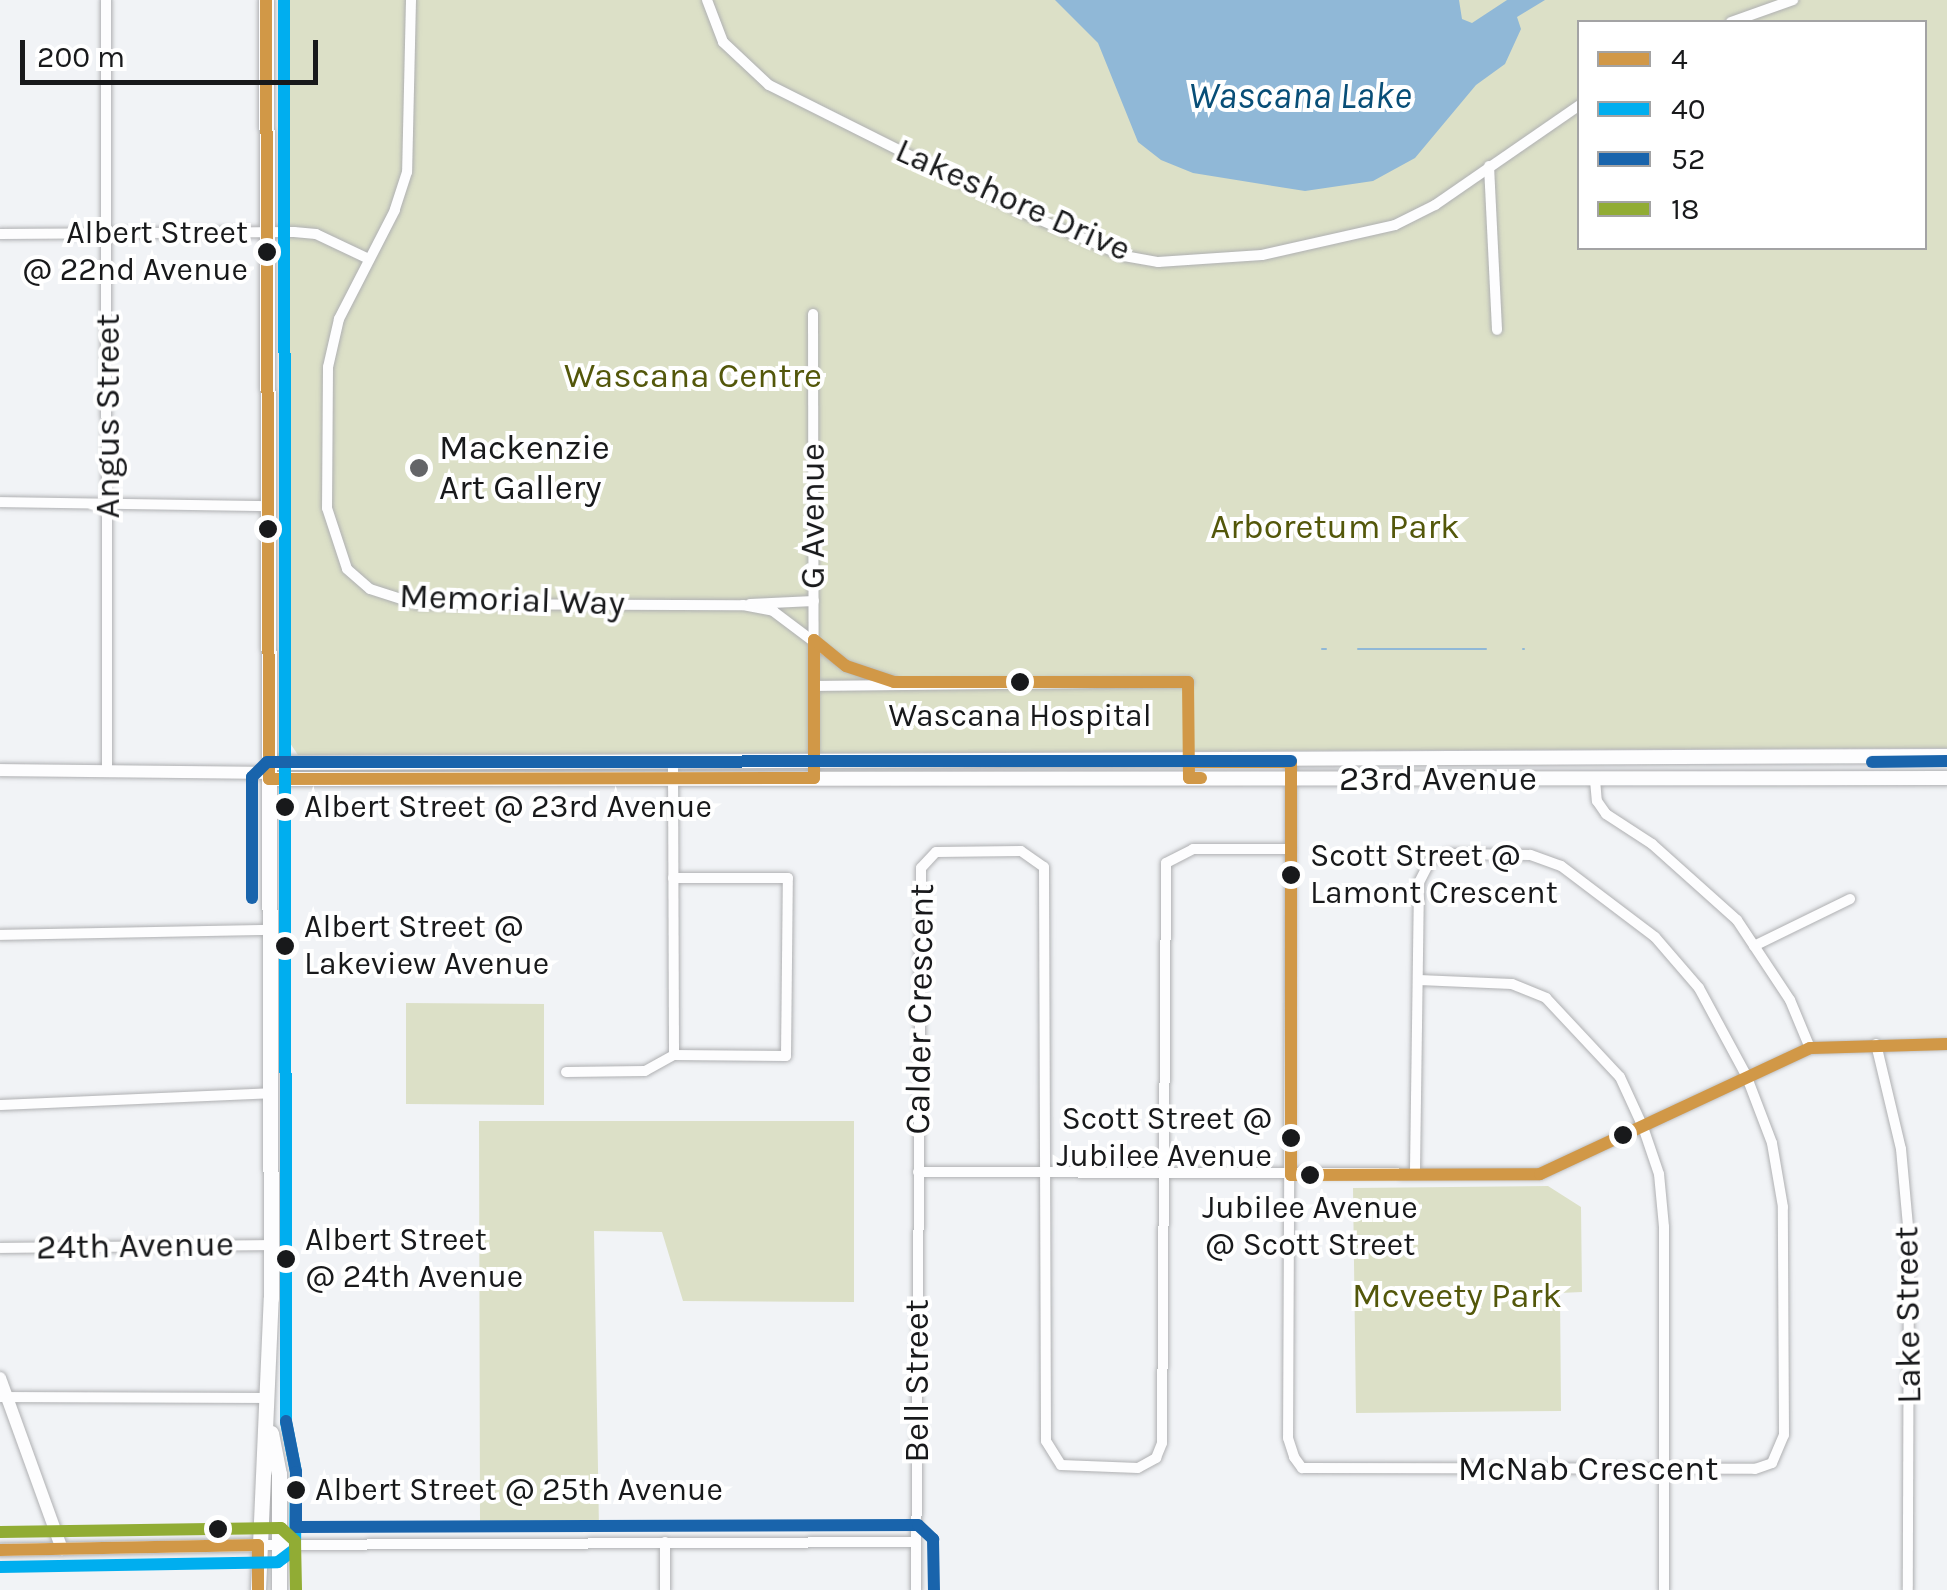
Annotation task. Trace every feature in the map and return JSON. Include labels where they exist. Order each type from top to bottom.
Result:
[{"type":"main road","points":[[258,1590],[269,1424],[271,1244],[266,0]]},
{"type":"main road","name":"23rd Avenue","points":[[269,771],[1291,770],[1947,756]]},
{"type":"main road","name":"23rd Avenue","points":[[1291,770],[1595,780],[1947,778]]},
{"type":"main road","points":[[269,1424],[279,1474],[279,1590]]},
{"type":"street","name":"Angus Street","points":[[106,0],[107,771]]},
{"type":"street","name":"Memorial Way","points":[[411,0],[407,172],[338,319],[328,367],[326,508],[339,556],[358,580],[384,596],[417,604],[743,604],[773,611],[846,666],[894,682]]},
{"type":"street","name":"Lakeshore Drive","points":[[708,0],[722,42],[770,85],[1124,256],[1202,261],[1338,240],[1426,210],[1577,107]]},
{"type":"street","points":[[1733,20],[1771,0]]},
{"type":"street","points":[[1735,20],[1793,0]]},
{"type":"street","points":[[1489,166],[1497,330]]},
{"type":"street","points":[[0,234],[316,234],[369,259]]},
{"type":"street","name":"G Avenue","points":[[813,314],[814,770]]},
{"type":"street","points":[[0,502],[268,506]]},
{"type":"street","points":[[743,604],[814,602]]},
{"type":"street","name":"Memorial Way","points":[[814,686],[894,682],[1188,682]]},
{"type":"street","name":"23rd Avenue","points":[[0,770],[269,771]]},
{"type":"street","points":[[1290,1176],[1291,770]]},
{"type":"street","points":[[673,771],[674,1055]]},
{"type":"street","points":[[1595,780],[1597,802],[1606,814],[1652,844],[1726,910],[1790,1000],[1810,1048]]},
{"type":"street","points":[[1046,1174],[1046,1441],[1062,1465],[1138,1468],[1161,1451],[1166,863],[1194,849],[1290,849]]},
{"type":"street","name":"Calder Crescent","points":[[918,1172],[921,868],[936,852],[1021,851],[1044,867],[1046,1174]]},
{"type":"street","name":"McNab Crescent","points":[[1290,1176],[1288,1438],[1302,1468],[1755,1469],[1772,1463],[1784,1435],[1783,1207],[1772,1142],[1746,1074],[1698,988],[1654,937],[1561,866],[1530,855],[1431,859],[1419,882],[1418,980]]},
{"type":"street","points":[[566,1072],[645,1071],[674,1055],[786,1056],[788,878],[673,878]]},
{"type":"street","points":[[1754,946],[1850,899]]},
{"type":"street","points":[[0,935],[269,930]]},
{"type":"street","points":[[1415,1174],[1418,980],[1512,984],[1546,998],[1620,1076],[1659,1174],[1664,1226],[1664,1590]]},
{"type":"street","name":"Lake Street","points":[[1876,1044],[1900,1149],[1909,1237],[1908,1590]]},
{"type":"street","points":[[918,1172],[1540,1174],[1746,1074],[1810,1048],[1947,1044]]},
{"type":"street","points":[[0,1105],[270,1092]]},
{"type":"street","name":"Bell Street","points":[[916,1590],[918,1172]]},
{"type":"street","name":"24th Avenue","points":[[0,1248],[271,1244]]},
{"type":"street","points":[[0,1378],[62,1550]]},
{"type":"street","points":[[4,1397],[269,1398]]},
{"type":"street","points":[[665,1542],[665,1590]]},
{"type":"street","points":[[0,1550],[916,1542]]},
{"type":"green space","name":"Wascana Centre","points":[[287,0],[1947,0],[1947,748],[298,755],[286,737]]},
{"type":"green space","points":[[406,1003],[544,1004],[544,1105],[406,1104]]},
{"type":"green space","points":[[479,1121],[854,1121],[854,1302],[683,1301],[662,1232],[594,1231],[599,1529],[480,1530]]},
{"type":"green space","name":"Mcveety Park","points":[[1548,1186],[1581,1207],[1582,1292],[1560,1293],[1561,1411],[1356,1413],[1353,1188]]},
{"type":"water","name":"Wascana Lake","points":[[1055,0],[1459,0],[1462,19],[1472,23],[1507,0],[1545,0],[1517,17],[1521,29],[1505,64],[1476,85],[1415,158],[1373,181],[1305,191],[1193,173],[1161,160],[1138,142],[1098,43]]},
{"type":"waterway","points":[[1358,649],[1486,649]]},
{"type":"transit line","name":"4","points":[[266,0],[269,779],[814,778],[814,640]]},
{"type":"transit line","name":"40","points":[[0,1567],[278,1562],[295,1549],[296,1472],[286,1422],[284,0]]},
{"type":"transit line","name":"4","points":[[814,640],[846,666],[894,682],[1188,682]]},
{"type":"transit line","name":"4","points":[[1188,682],[1189,778],[1201,778]]},
{"type":"transit line","name":"52","points":[[252,898],[252,777],[267,762],[1291,761]]},
{"type":"transit line","name":"52","points":[[1872,762],[1947,761]]},
{"type":"transit line","name":"4","points":[[1189,762],[1291,762],[1291,1175]]},
{"type":"transit line","name":"4","points":[[1291,1175],[1540,1174],[1810,1048],[1947,1044]]},
{"type":"transit line","name":"52","points":[[286,1421],[296,1472],[296,1527],[918,1525],[933,1539],[934,1590]]},
{"type":"transit line","name":"18","points":[[0,1532],[281,1528],[295,1541],[296,1590]]},
{"type":"transit line","name":"4","points":[[0,1550],[258,1545],[258,1590]]},
{"type":"place","name":"Albert Street @ 22nd Avenue","points":[[267,252]]},
{"type":"place","name":"Mackenzie Art Gallery","points":[[419,468]]},
{"type":"place","name":"Wascana Hospital","points":[[1020,682]]},
{"type":"place","name":"Albert Street @ 23rd Avenue","points":[[285,807]]},
{"type":"place","name":"Scott Street @ Lamont Crescent","points":[[1291,875]]},
{"type":"place","name":"Albert Street @ Lakeview Avenue","points":[[285,946]]},
{"type":"place","name":"Scott Street @ Jubilee Avenue","points":[[1291,1138]]},
{"type":"place","name":"Jubilee Avenue @ Scott Street","points":[[1310,1175]]},
{"type":"place","name":"Albert Street @ 24th Avenue","points":[[286,1259]]},
{"type":"place","name":"Albert Street @ 25th Avenue","points":[[296,1490]]},
{"type":"park label","name":"Arboretum Park","points":[[1335,527]]}]
